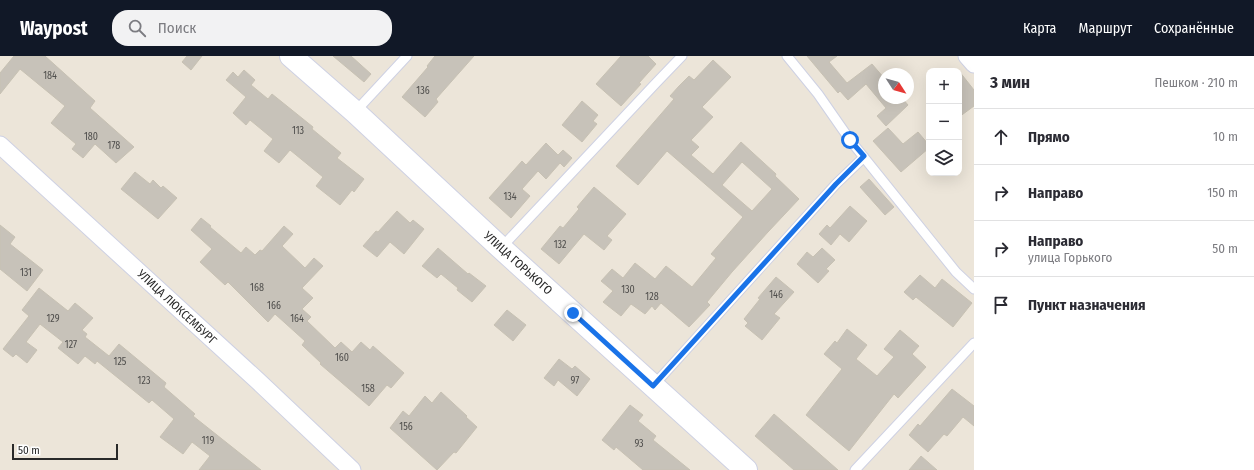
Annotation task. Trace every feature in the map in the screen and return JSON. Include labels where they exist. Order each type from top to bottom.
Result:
[{"type":"street","name":"УЛИЦА ГОРЬКОГО","points":[[291,56],[355,112],[501,248],[746,470]]},
{"type":"street","points":[[967,56],[974,64]]},
{"type":"street","name":"УЛИЦА ЛЮКСЕМБУРГ","points":[[0,145],[252,376],[352,470]]},
{"type":"lane","points":[[355,112],[407,56]]},
{"type":"lane","points":[[501,248],[682,56]]},
{"type":"lane","points":[[787,56],[818,94],[850,140],[956,272],[974,289]]},
{"type":"lane","points":[[653,386],[830,190],[864,156]]},
{"type":"lane","points":[[855,470],[974,343]]},
{"type":"building","points":[[14,56],[45,56],[95,101],[90,108],[134,147],[116,163],[95,144],[83,158],[72,149],[76,144],[51,123],[65,106],[20,69],[0,94],[0,73]]},
{"type":"building","points":[[187,56],[202,56],[191,70],[182,62]]},
{"type":"building","points":[[333,56],[351,56],[371,74],[364,82]]},
{"type":"building","points":[[435,56],[474,56],[436,99],[438,102],[425,117],[402,97],[428,67],[427,66]]},
{"type":"building","points":[[621,56],[648,56],[656,64],[639,83],[641,84],[621,106],[596,84]]},
{"type":"building","points":[[807,56],[837,56],[829,62],[847,83],[872,64],[878,71],[878,98],[866,84],[848,100],[840,91],[838,93]]},
{"type":"building","points":[[713,60],[731,77],[702,107],[713,117],[691,140],[699,147],[691,155],[713,174],[741,142],[776,174],[775,176],[799,199],[732,272],[707,302],[710,305],[689,327],[661,303],[655,310],[652,306],[645,314],[631,304],[621,316],[603,302],[613,291],[601,281],[612,269],[623,278],[635,263],[655,279],[666,266],[692,287],[716,258],[711,254],[743,217],[667,151],[638,185],[616,166],[674,99],[670,96],[679,86],[689,76],[694,80]],"holes":[[[742,162],[772,189],[752,211],[722,185]]]},
{"type":"building","points":[[244,70],[255,80],[251,85],[268,99],[272,94],[313,127],[312,129],[341,153],[337,158],[364,179],[354,192],[352,190],[340,205],[316,186],[323,177],[290,150],[279,163],[264,151],[273,139],[250,120],[246,125],[233,113],[246,97],[226,80],[233,72],[238,77]]},
{"type":"building","points":[[962,75],[974,90],[974,106],[962,115]]},
{"type":"building","points":[[582,101],[598,115],[593,121],[597,124],[582,142],[562,125]]},
{"type":"building","points":[[883,104],[908,105],[886,126],[877,116],[886,108]]},
{"type":"building","points":[[888,128],[903,144],[918,132],[926,141],[926,151],[901,172],[873,141]]},
{"type":"building","points":[[546,143],[558,155],[563,150],[572,158],[564,167],[560,163],[546,179],[538,171],[522,189],[530,196],[511,218],[489,198],[522,161],[526,165]]},
{"type":"building","points":[[135,172],[150,184],[153,180],[161,188],[163,186],[177,198],[158,219],[121,189]]},
{"type":"building","points":[[869,179],[894,207],[885,215],[860,187]]},
{"type":"building","points":[[594,187],[626,214],[607,236],[612,240],[604,250],[584,234],[559,264],[541,249],[560,226],[563,228],[579,209],[577,207]]},
{"type":"building","points":[[850,206],[867,221],[849,242],[840,234],[831,245],[819,234],[827,225],[830,228]]},
{"type":"building","points":[[397,211],[410,223],[413,220],[424,229],[404,254],[390,242],[377,257],[363,246]]},
{"type":"building","points":[[201,218],[241,253],[246,247],[255,255],[260,250],[262,251],[284,226],[293,234],[282,246],[305,268],[314,258],[323,266],[302,288],[313,298],[302,309],[311,317],[307,321],[335,348],[341,342],[352,352],[361,342],[370,350],[373,346],[404,373],[391,388],[387,385],[369,406],[320,364],[321,363],[302,345],[305,341],[275,314],[268,322],[228,282],[225,285],[200,262],[212,249],[191,230]]},
{"type":"building","points":[[0,225],[15,237],[10,244],[43,270],[27,291],[0,269]]},
{"type":"building","points":[[438,248],[468,274],[469,273],[486,286],[472,302],[441,274],[437,278],[422,266]]},
{"type":"building","points":[[822,248],[835,260],[826,269],[829,271],[818,283],[797,264],[807,252],[813,257]]},
{"type":"building","points":[[920,275],[935,288],[942,279],[972,303],[953,327],[916,297],[913,300],[904,292]]},
{"type":"building","points":[[776,277],[794,292],[774,314],[780,318],[762,340],[745,326],[748,323],[744,319],[760,299],[758,298]]},
{"type":"building","points":[[39,288],[68,311],[75,303],[93,318],[82,330],[87,334],[85,337],[109,356],[119,344],[166,383],[164,387],[195,414],[193,416],[261,470],[199,470],[210,456],[192,442],[183,454],[160,437],[174,419],[152,400],[149,403],[97,361],[95,364],[85,356],[78,364],[58,348],[63,342],[40,324],[26,342],[37,350],[27,363],[16,354],[13,357],[3,349],[29,316],[22,310]]},
{"type":"building","points":[[507,310],[526,325],[513,341],[494,325]]},
{"type":"building","points":[[847,329],[867,345],[856,359],[877,376],[894,357],[884,349],[900,330],[919,346],[912,354],[926,367],[898,398],[894,394],[849,451],[806,415],[842,369],[824,354],[835,341],[837,343]]},
{"type":"building","points":[[559,359],[572,369],[575,366],[590,379],[577,396],[558,380],[554,386],[544,378]]},
{"type":"building","points":[[952,389],[974,406],[974,426],[963,417],[947,436],[944,434],[928,452],[909,435],[918,424],[920,426]]},
{"type":"building","points":[[441,392],[477,427],[456,453],[454,452],[437,470],[390,428],[403,411],[409,416],[425,396],[432,403]]},
{"type":"building","points":[[630,405],[643,415],[638,421],[656,436],[653,440],[690,470],[643,470],[616,447],[614,450],[602,440]]},
{"type":"building","points":[[774,414],[838,470],[794,470],[755,436]]},
{"type":"building","points":[[921,456],[937,470],[909,470]]},
{"type":"route","points":[[573,313],[653,386],[836,184],[864,156],[850,140]]}]
